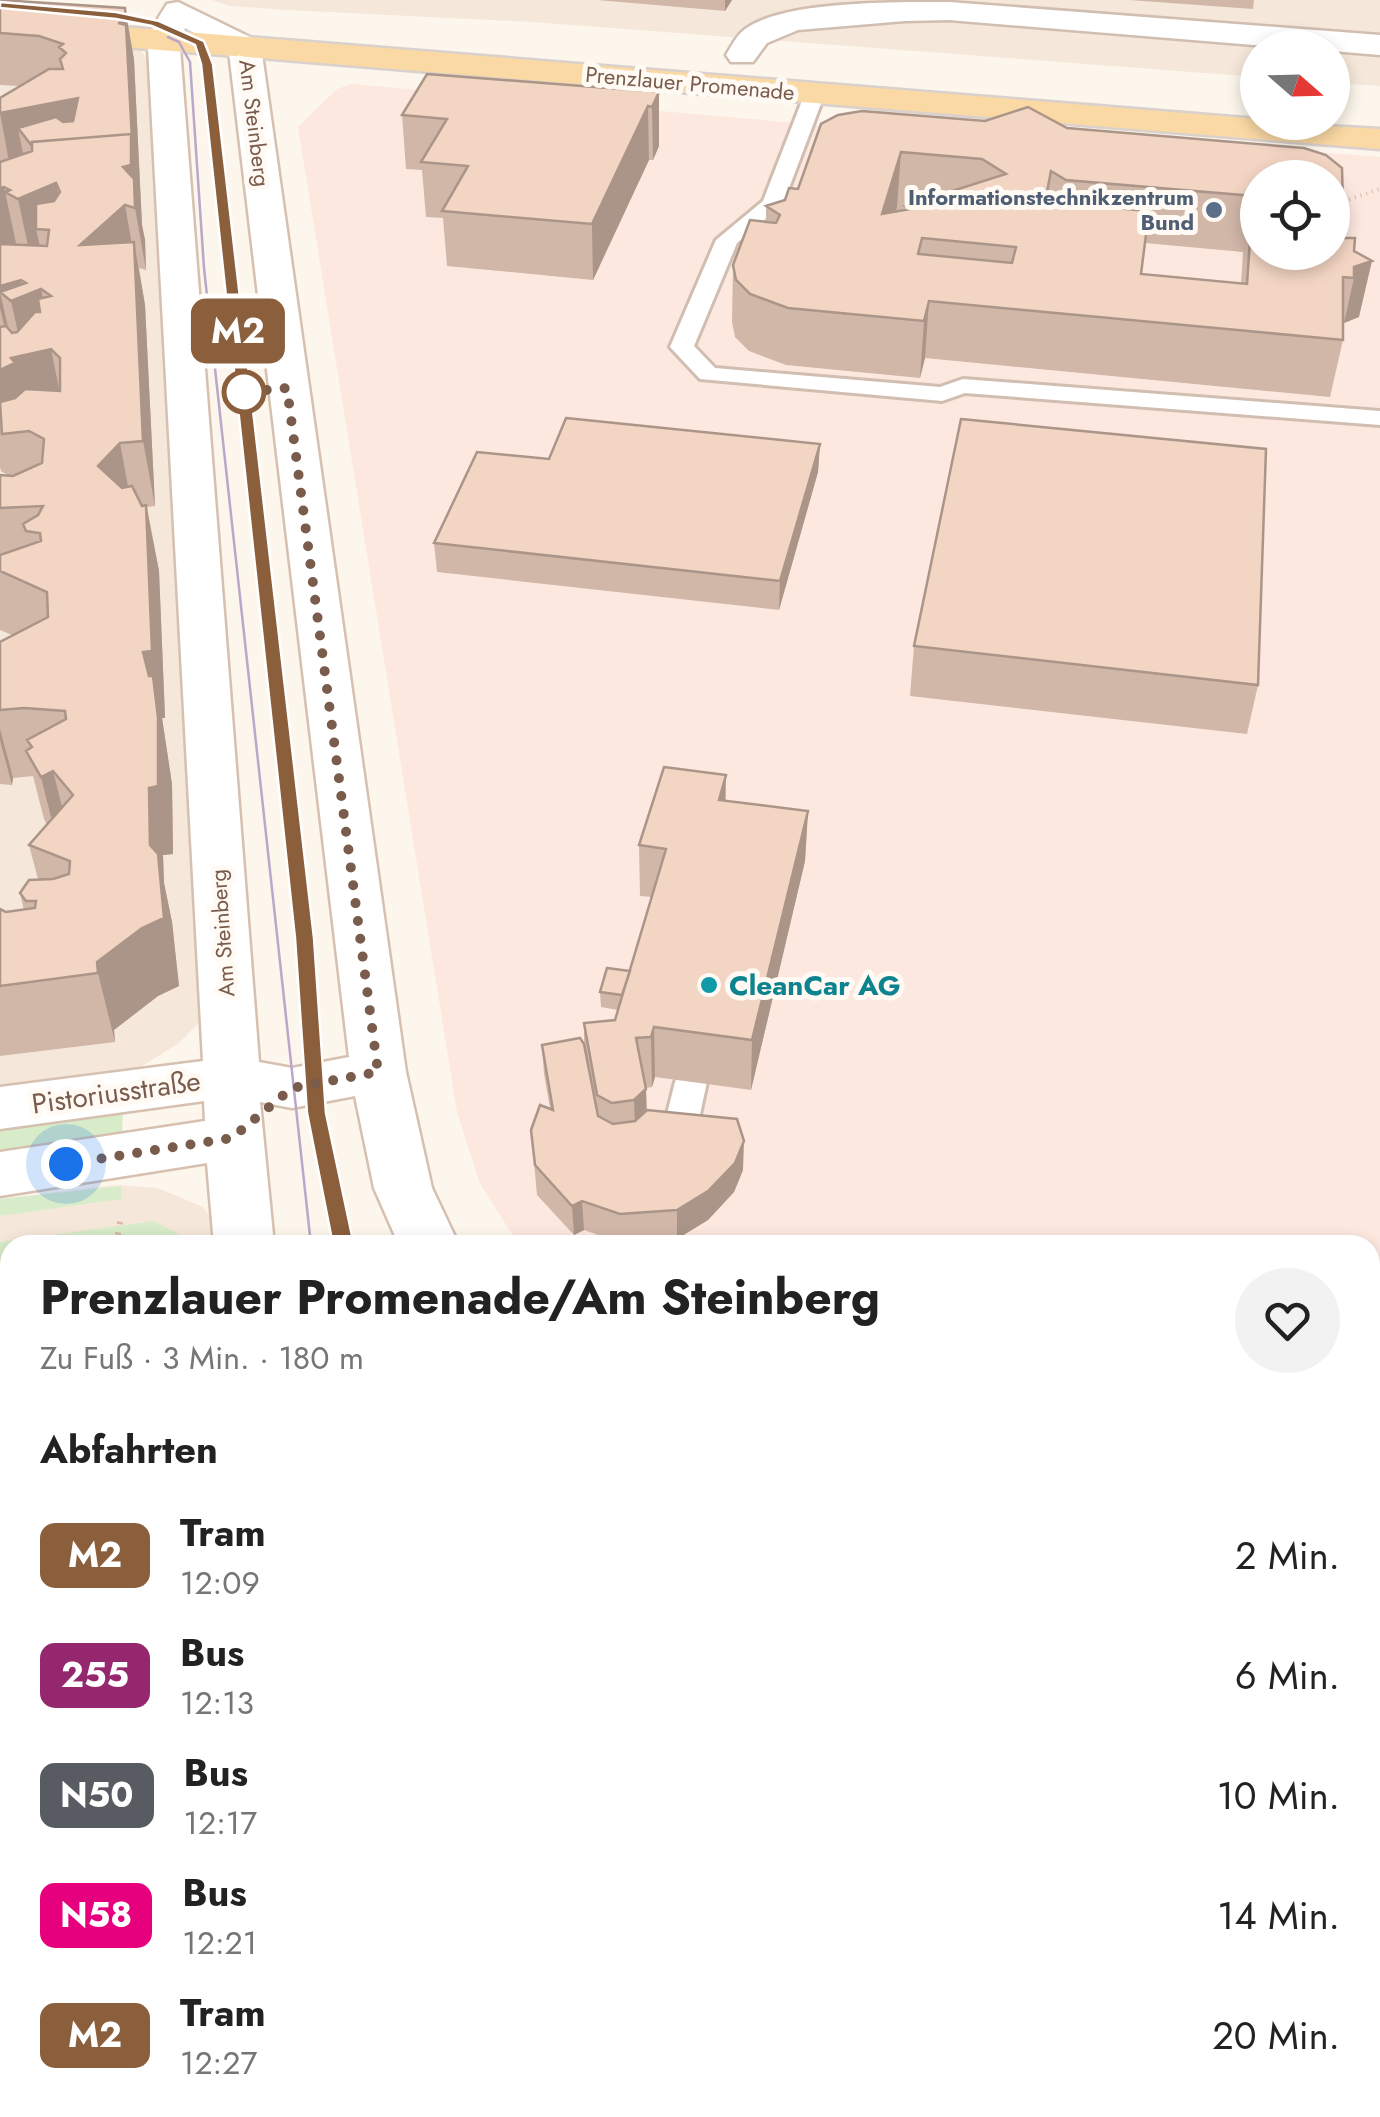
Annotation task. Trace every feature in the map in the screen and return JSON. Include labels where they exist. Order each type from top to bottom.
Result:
[{"type":"main road","points":[[163,41],[177,6]]},
{"type":"main road","points":[[145,7],[177,6],[513,37]]},
{"type":"main road","name":"Am Steinberg","points":[[177,6],[245,47],[378,1072],[403,1188],[424,1235]]},
{"type":"main road","name":"Prenzlauer Promenade","points":[[742,55],[756,36],[832,8],[1322,28],[1380,45]]},
{"type":"main road","name":"Prenzlauer Promenade","points":[[0,27],[1380,139]]},
{"type":"main road","name":"Am Steinberg","points":[[163,41],[232,1077],[232,1138],[243,1235]]},
{"type":"main road","name":"Prenzlauer Promenade","points":[[703,52],[780,58]]},
{"type":"main road","points":[[1113,117],[1118,83]]},
{"type":"main road","points":[[232,1077],[292,1088],[378,1072]]},
{"type":"main road","name":"Pistoriusstraße","points":[[0,1108],[232,1077]]},
{"type":"main road","points":[[0,1174],[232,1138],[292,1088]]},
{"type":"lane","points":[[815,93],[772,204],[727,240],[682,347],[708,374],[942,394],[963,386],[1380,418]]},
{"type":"lane","points":[[677,1142],[691,1082]]},
{"type":"path","points":[[1350,199],[1380,189]]},
{"type":"path","points":[[117,1235],[120,1218]]},
{"type":"shaded area","points":[[212,0],[1380,0],[1380,86],[1350,84],[1350,30],[1240,30],[1240,76],[532,22],[230,6]]},
{"type":"shaded area","points":[[0,31],[132,47],[149,62],[210,999],[196,1026],[178,1044],[137,1069],[93,1081],[0,1091]]},
{"type":"shaded area","points":[[352,84],[934,135],[939,121],[1380,157],[1380,1235],[513,1235],[480,1184],[457,1112],[298,127],[337,89]]},
{"type":"shaded area","points":[[117,1185],[158,1188],[203,1207],[220,1235],[0,1235],[0,1199]]},
{"type":"green space","points":[[123,1110],[122,1135],[0,1150],[0,1125]]},
{"type":"green space","points":[[122,1186],[121,1199],[0,1216],[0,1199]]},
{"type":"green space","points":[[154,1221],[180,1235],[51,1235]]},
{"type":"building","points":[[0,0],[125,8],[126,22],[118,23],[126,25],[132,140],[131,134],[32,142],[32,146],[18,128],[56,117],[63,122],[73,121],[78,98],[0,113],[0,98],[49,69],[63,69],[60,59],[66,53],[59,47],[63,44],[39,36],[0,33]]},
{"type":"building","points":[[427,74],[659,92],[652,107],[648,106],[592,224],[442,211],[468,166],[421,162],[447,119],[402,115]]},
{"type":"building","points":[[1028,107],[1067,128],[1304,148],[1326,155],[1332,160],[1240,160],[1240,195],[1066,180],[1051,171],[1045,202],[1149,211],[1141,274],[1247,284],[1248,270],[1350,270],[1350,238],[1355,238],[1354,251],[1372,261],[1354,267],[1354,278],[1343,277],[1343,340],[929,301],[924,321],[788,308],[750,294],[736,280],[733,265],[750,220],[776,223],[780,215],[766,206],[785,200],[789,188],[798,189],[821,124],[838,115],[862,111],[985,121]],"holes":[[[901,152],[982,159],[1006,174],[905,206],[910,209],[882,214]],[[922,238],[1016,247],[1012,263],[918,254]]]},
{"type":"building","points":[[131,134],[131,165],[123,167],[134,179],[135,208],[125,205],[80,245],[134,242],[143,441],[120,443],[98,466],[122,488],[132,486],[142,506],[146,505],[152,651],[143,652],[149,676],[153,676],[158,717],[158,786],[149,788],[150,845],[158,854],[164,918],[142,928],[97,962],[98,973],[0,986],[0,909],[6,912],[35,908],[36,901],[26,901],[20,893],[29,880],[69,874],[70,861],[29,845],[73,795],[53,771],[41,777],[26,751],[32,747],[27,740],[66,719],[65,711],[0,710],[0,642],[48,617],[47,592],[0,571],[0,555],[41,541],[40,533],[26,531],[23,524],[38,515],[43,506],[0,508],[0,475],[13,476],[42,463],[44,439],[29,431],[2,434],[0,402],[15,398],[25,389],[60,391],[60,358],[51,349],[11,358],[15,363],[0,370],[0,327],[17,332],[35,312],[40,312],[38,299],[51,296],[41,289],[11,301],[0,292],[26,283],[21,280],[0,286],[0,244],[47,246],[49,230],[36,229],[36,204],[54,201],[60,192],[56,183],[18,199],[5,192],[10,190],[0,188],[0,162],[32,151],[32,142]]},
{"type":"building","points":[[566,418],[820,444],[780,581],[434,543],[477,452],[549,459]]},
{"type":"building","points":[[961,419],[1266,449],[1258,685],[914,646]]},
{"type":"building","name":"CleanCar AG","points":[[664,767],[726,775],[719,800],[808,811],[752,1040],[654,1027],[651,1037],[636,1038],[646,1089],[634,1100],[612,1103],[597,1095],[584,1023],[615,1020],[666,849],[639,845]]},
{"type":"building","points":[[607,968],[630,971],[622,995],[600,992]]},
{"type":"building","points":[[580,1038],[598,1116],[613,1124],[635,1121],[647,1110],[737,1119],[744,1141],[735,1163],[708,1191],[677,1210],[620,1214],[582,1201],[572,1206],[535,1165],[531,1130],[540,1105],[553,1110],[542,1045]]},
{"type":"tram line","name":"M2","points":[[0,5],[156,23],[200,44],[207,64],[304,938],[316,1113],[340,1235]]},
{"type":"tram line","points":[[102,14],[153,24],[200,44],[210,79],[304,938],[317,1113],[341,1235]]},
{"type":"tram line","points":[[168,37],[179,42],[190,62],[204,268],[310,1235]]},
{"type":"place","name":"Informationstechnikzentrum Bund","points":[[1214,210]]},
{"type":"place","name":"CleanCar AG","points":[[709,985]]},
{"type":"route","points":[[66,1164],[232,1138],[292,1088],[378,1072],[287,388],[244,392]]}]
